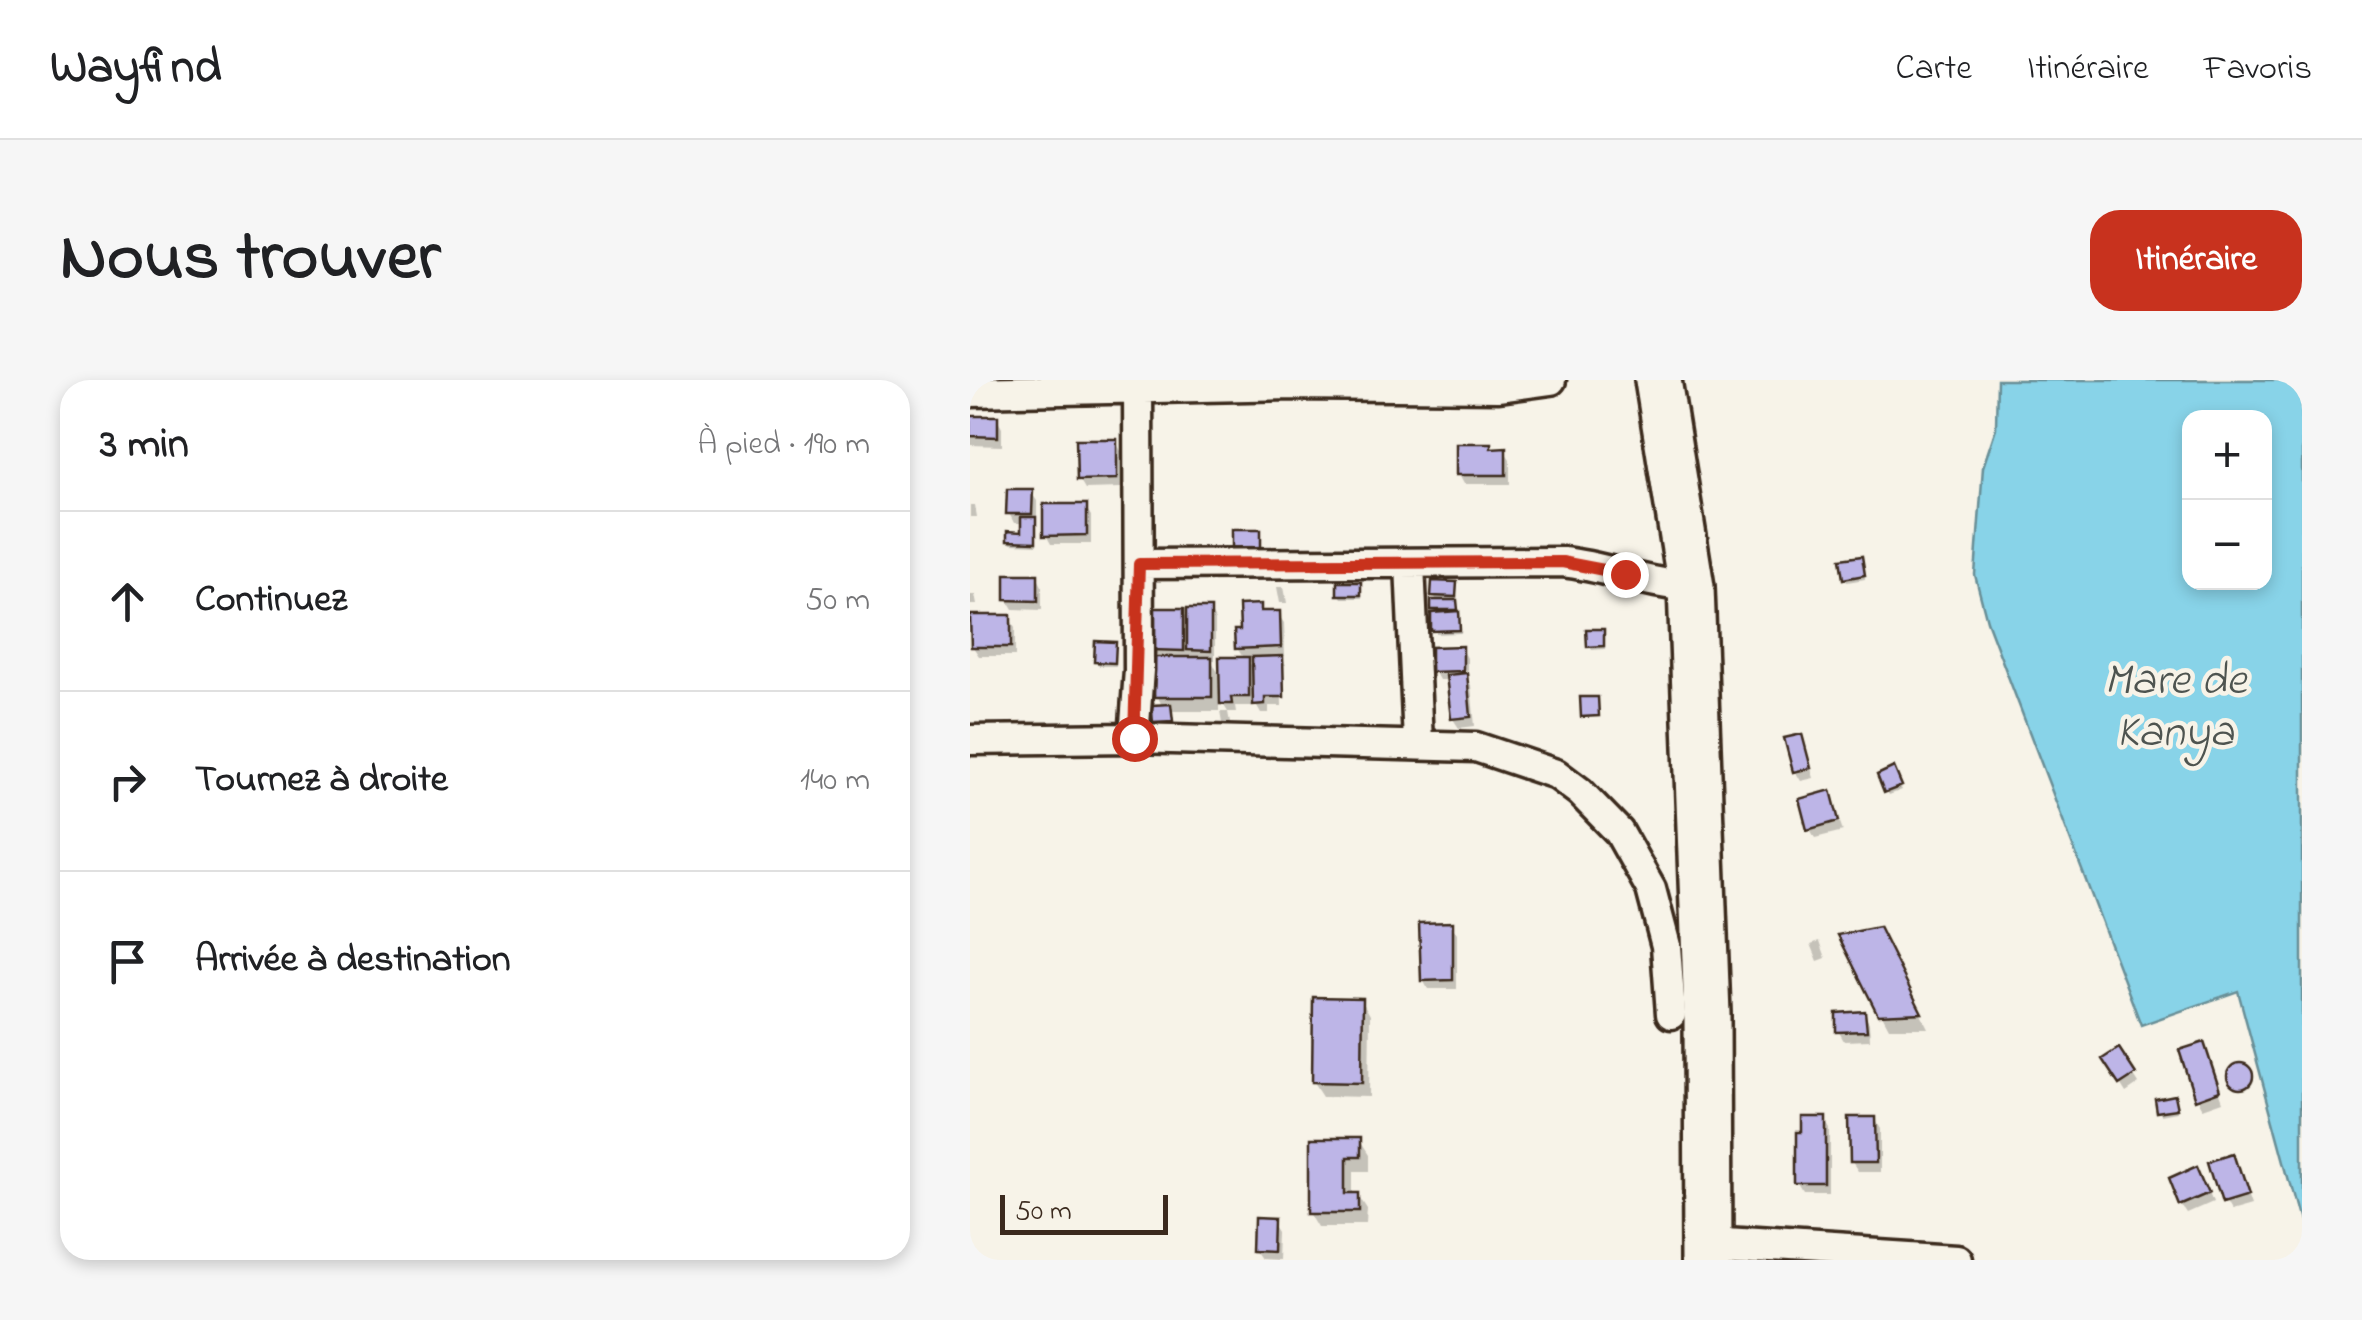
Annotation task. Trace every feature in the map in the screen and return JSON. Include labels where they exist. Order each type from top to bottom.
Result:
[{"type":"highway","points":[[1658,380],[1691,587],[1707,1014],[1708,1252]]},
{"type":"street","points":[[970,392],[1138,384],[1499,386],[1550,380]]},
{"type":"street","points":[[1134,738],[1139,564],[1138,384]]},
{"type":"street","points":[[1139,564],[1562,562],[1609,570],[1654,584],[1691,587]]},
{"type":"street","points":[[1410,564],[1418,743]]},
{"type":"street","points":[[970,740],[1134,738],[1418,743],[1476,747],[1556,774],[1580,792],[1619,832],[1650,889],[1666,946],[1671,1014]]},
{"type":"street","points":[[1708,1252],[1956,1260]]},
{"type":"water","name":"Mare de Kanya","points":[[1997,380],[2302,380],[2302,1228],[2238,991],[2141,1025],[1987,621],[1975,575],[1983,467],[1996,428]]},
{"type":"building","points":[[970,416],[998,416],[998,437],[970,436]]},
{"type":"building","points":[[1076,439],[1117,439],[1117,479],[1077,480]]},
{"type":"building","points":[[1456,443],[1506,447],[1506,475],[1456,475]]},
{"type":"building","points":[[1007,489],[1033,489],[1032,514],[1006,514]]},
{"type":"building","points":[[1043,504],[1087,504],[1087,535],[1043,536]]},
{"type":"building","points":[[1021,517],[1036,517],[1036,542],[1007,541],[1007,531],[1021,532]]},
{"type":"building","points":[[1232,529],[1261,529],[1261,550],[1232,550]]},
{"type":"building","points":[[1862,556],[1865,575],[1843,579],[1840,559]]},
{"type":"building","points":[[1005,574],[1038,574],[1038,601],[1005,600]]},
{"type":"building","points":[[1432,581],[1457,582],[1456,597],[1431,596]]},
{"type":"building","points":[[1337,582],[1361,582],[1361,595],[1337,595]]},
{"type":"building","points":[[1431,600],[1457,600],[1458,610],[1431,610]]},
{"type":"building","points":[[1261,604],[1261,611],[1280,611],[1281,647],[1235,649],[1234,630],[1240,630],[1239,605]]},
{"type":"building","points":[[1152,608],[1184,608],[1184,651],[1151,650]]},
{"type":"building","points":[[1187,608],[1211,608],[1211,651],[1187,650]]},
{"type":"building","points":[[1459,611],[1460,630],[1431,631],[1431,613]]},
{"type":"building","points":[[970,615],[1011,615],[1011,647],[971,647]]},
{"type":"building","points":[[1586,629],[1604,629],[1604,646],[1587,647]]},
{"type":"building","points":[[1095,641],[1116,642],[1115,663],[1094,662]]},
{"type":"building","points":[[1463,646],[1463,671],[1431,672],[1431,647]]},
{"type":"building","points":[[1283,656],[1284,697],[1265,697],[1265,704],[1253,705],[1252,657]]},
{"type":"building","points":[[1155,657],[1212,657],[1212,697],[1154,697]]},
{"type":"building","points":[[1219,657],[1249,657],[1249,697],[1231,697],[1232,704],[1220,704]]},
{"type":"building","points":[[1467,673],[1471,717],[1451,719],[1446,675]]},
{"type":"building","points":[[1580,697],[1598,697],[1599,716],[1581,717]]},
{"type":"building","points":[[1171,704],[1173,721],[1153,722],[1151,705]]},
{"type":"building","points":[[1802,734],[1811,768],[1793,772],[1784,738]]},
{"type":"building","points":[[1894,767],[1902,786],[1884,793],[1877,775]]},
{"type":"building","points":[[1831,790],[1839,821],[1807,830],[1799,799]]},
{"type":"building","points":[[1453,922],[1453,980],[1421,981],[1419,923]]},
{"type":"building","points":[[1879,927],[1922,1013],[1878,1015],[1838,935]]},
{"type":"building","points":[[1313,997],[1363,998],[1362,1083],[1312,1082]]},
{"type":"building","points":[[1865,1011],[1867,1031],[1836,1032],[1836,1013]]},
{"type":"building","points":[[2204,1042],[2220,1091],[2195,1100],[2179,1050]]},
{"type":"building","points":[[2119,1048],[2136,1074],[2119,1085],[2102,1059]]},
{"type":"building","points":[[2240,1063],[2249,1067],[2253,1076],[2249,1085],[2240,1089],[2231,1085],[2227,1076],[2231,1067]]},
{"type":"building","points":[[2175,1095],[2178,1109],[2157,1112],[2155,1099]]},
{"type":"building","points":[[1802,1117],[1826,1117],[1826,1186],[1797,1186],[1797,1132],[1802,1132]]},
{"type":"building","points":[[1849,1117],[1875,1117],[1876,1163],[1850,1163]]},
{"type":"building","points":[[1311,1138],[1360,1138],[1360,1157],[1348,1157],[1348,1193],[1360,1193],[1360,1212],[1311,1212]]},
{"type":"building","points":[[2234,1153],[2248,1196],[2222,1204],[2209,1161]]},
{"type":"building","points":[[2198,1165],[2210,1193],[2180,1206],[2169,1178]]},
{"type":"building","points":[[1259,1216],[1281,1217],[1280,1250],[1258,1249]]},
{"type":"route","points":[[1134,738],[1139,564],[1562,562],[1625,574]]}]
